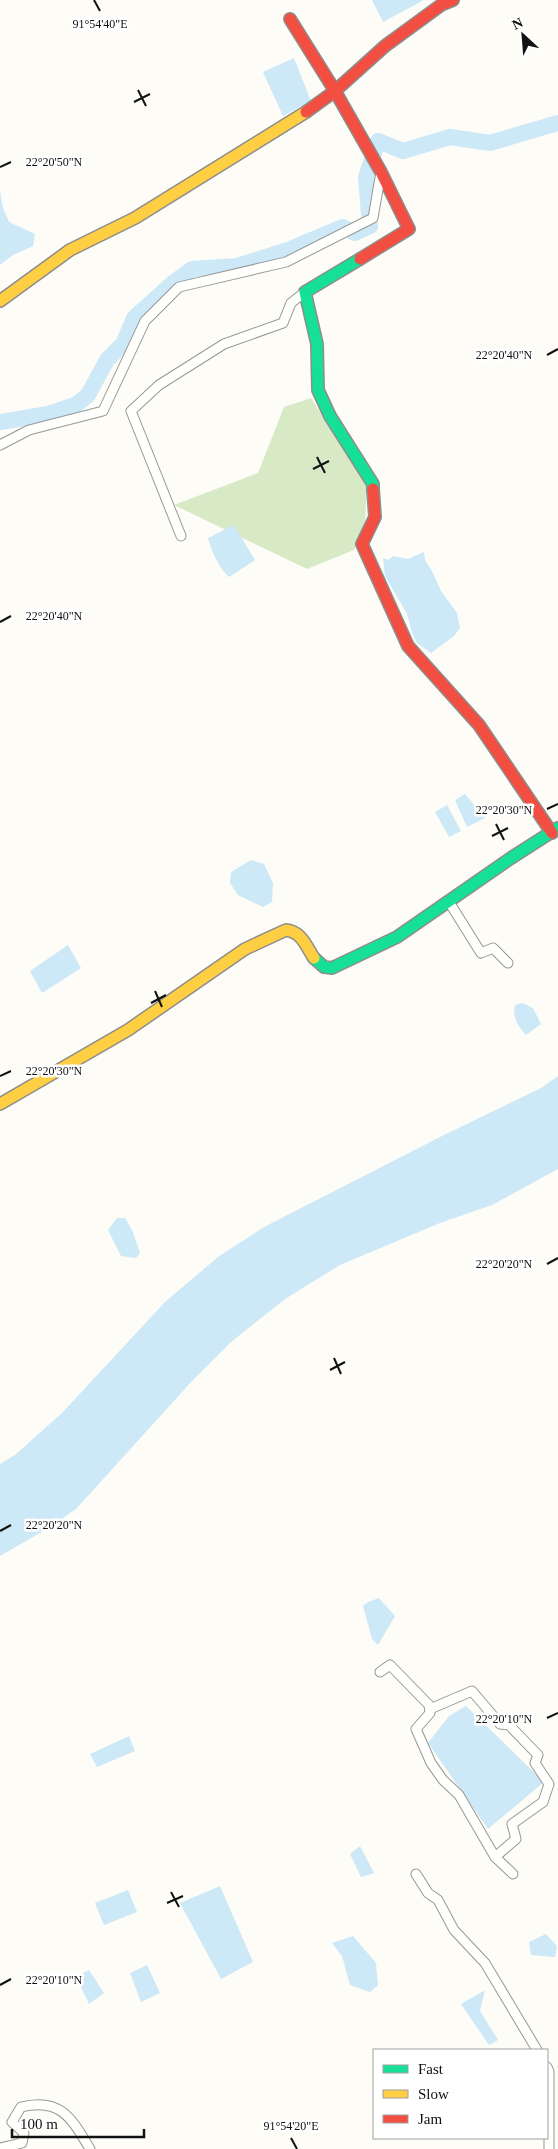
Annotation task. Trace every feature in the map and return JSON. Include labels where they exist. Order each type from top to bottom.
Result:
[{"type":"street","points":[[0,300],[70,250],[135,218],[292,122],[335,91],[385,46],[441,5],[453,0]]},
{"type":"street","points":[[181,536],[131,411],[159,385],[224,344],[283,323],[290,303],[409,229],[381,172],[335,91],[290,19]]},
{"type":"street","points":[[0,445],[28,430],[103,412],[145,321],[179,286],[286,262],[373,218],[381,172]]},
{"type":"street","points":[[0,1104],[128,1030],[245,949],[291,929],[299,934],[308,951],[322,966],[327,969],[332,968],[397,937],[555,830],[478,725],[408,646],[362,544],[375,517],[373,484],[330,416],[318,390],[317,344],[305,292]]},
{"type":"street","points":[[448,902],[480,953],[493,948],[508,963]]},
{"type":"street","points":[[380,1672],[390,1665],[429,1705],[430,1713],[416,1729],[431,1763],[443,1780],[459,1795],[495,1857],[513,1874]]},
{"type":"street","points":[[430,1709],[472,1691],[500,1724],[508,1724],[538,1755],[534,1763],[549,1784],[543,1802],[512,1824],[516,1839],[495,1857]]},
{"type":"street","points":[[416,1874],[428,1893],[438,1900],[454,1930],[485,1963],[536,2049]]},
{"type":"street","points":[[548,2070],[549,2149]]},
{"type":"street","points":[[0,2148],[22,2143],[24,2133],[12,2122],[21,2107],[35,2103],[46,2104],[70,2117],[90,2149]]},
{"type":"green space","points":[[311,398],[367,485],[365,522],[354,550],[307,569],[174,505],[258,473],[284,407]]},
{"type":"water","points":[[372,0],[424,0],[383,22]]},
{"type":"water","points":[[294,58],[311,101],[283,116],[263,72]]},
{"type":"water","points":[[0,191],[3,208],[9,222],[35,234],[33,246],[13,255],[0,265]]},
{"type":"water","points":[[234,525],[255,560],[229,577],[216,559],[208,538]]},
{"type":"water","points":[[424,552],[425,560],[441,591],[457,613],[460,628],[454,636],[431,653],[417,643],[407,614],[385,576],[383,558],[388,560],[393,556],[408,559]]},
{"type":"water","points":[[465,794],[485,818],[467,827],[455,800]]},
{"type":"water","points":[[447,805],[461,831],[449,837],[435,812]]},
{"type":"water","points":[[251,860],[264,864],[273,883],[272,902],[263,907],[238,895],[230,883],[231,872]]},
{"type":"water","points":[[68,945],[81,968],[42,993],[30,971]]},
{"type":"water","points":[[522,1003],[533,1008],[541,1024],[526,1035],[518,1025],[514,1013],[515,1005]]},
{"type":"water","points":[[558,1076],[558,1169],[492,1205],[440,1223],[340,1265],[285,1299],[231,1342],[192,1381],[76,1509],[50,1527],[0,1556],[0,1464],[15,1455],[62,1413],[165,1302],[218,1257],[264,1227],[442,1136],[541,1088]]},
{"type":"water","points":[[117,1218],[125,1218],[133,1232],[140,1253],[136,1258],[121,1256],[108,1230]]},
{"type":"water","points":[[379,1598],[395,1616],[378,1645],[372,1639],[363,1606]]},
{"type":"water","points":[[466,1706],[544,1782],[488,1829],[428,1743],[449,1716]]},
{"type":"water","points":[[129,1736],[135,1751],[97,1767],[90,1754]]},
{"type":"water","points":[[360,1846],[374,1873],[361,1877],[350,1854]]},
{"type":"water","points":[[220,1886],[253,1962],[221,1979],[180,1903]]},
{"type":"water","points":[[128,1890],[137,1912],[104,1925],[95,1903]]},
{"type":"water","points":[[546,1934],[557,1946],[555,1957],[531,1955],[529,1942]]},
{"type":"water","points":[[353,1936],[376,1963],[378,1985],[370,1992],[350,1985],[342,1956],[332,1943]]},
{"type":"water","points":[[147,1965],[160,1993],[141,2002],[130,1973]]},
{"type":"water","points":[[89,1970],[104,1993],[89,2004],[78,1981],[83,1973]]},
{"type":"water","points":[[485,1990],[480,2011],[498,2040],[489,2045],[461,2004]]},
{"type":"waterway","points":[[0,422],[48,414],[77,404],[88,395],[107,360],[123,344],[134,318],[173,283],[192,269],[237,266],[288,250],[343,227],[355,233],[370,226],[366,177],[378,141],[403,151],[450,137],[490,143],[558,123]]},
{"type":"traffic: fast","points":[[360,259],[305,292],[317,344],[318,390],[330,416],[373,484],[373,489]]},
{"type":"traffic: fast","points":[[314,958],[324,967],[332,968],[397,937],[511,858],[558,828]]},
{"type":"traffic: slow","points":[[0,301],[70,250],[135,218],[306,112]]},
{"type":"traffic: slow","points":[[0,1104],[128,1030],[245,949],[286,930],[300,937],[314,958]]},
{"type":"traffic: jam","points":[[360,259],[409,229],[381,172],[335,91],[385,46],[441,5],[453,0]]},
{"type":"traffic: jam","points":[[290,19],[335,91],[306,112]]},
{"type":"traffic: jam","points":[[373,489],[375,517],[362,544],[408,646],[479,725],[552,833]]}]
